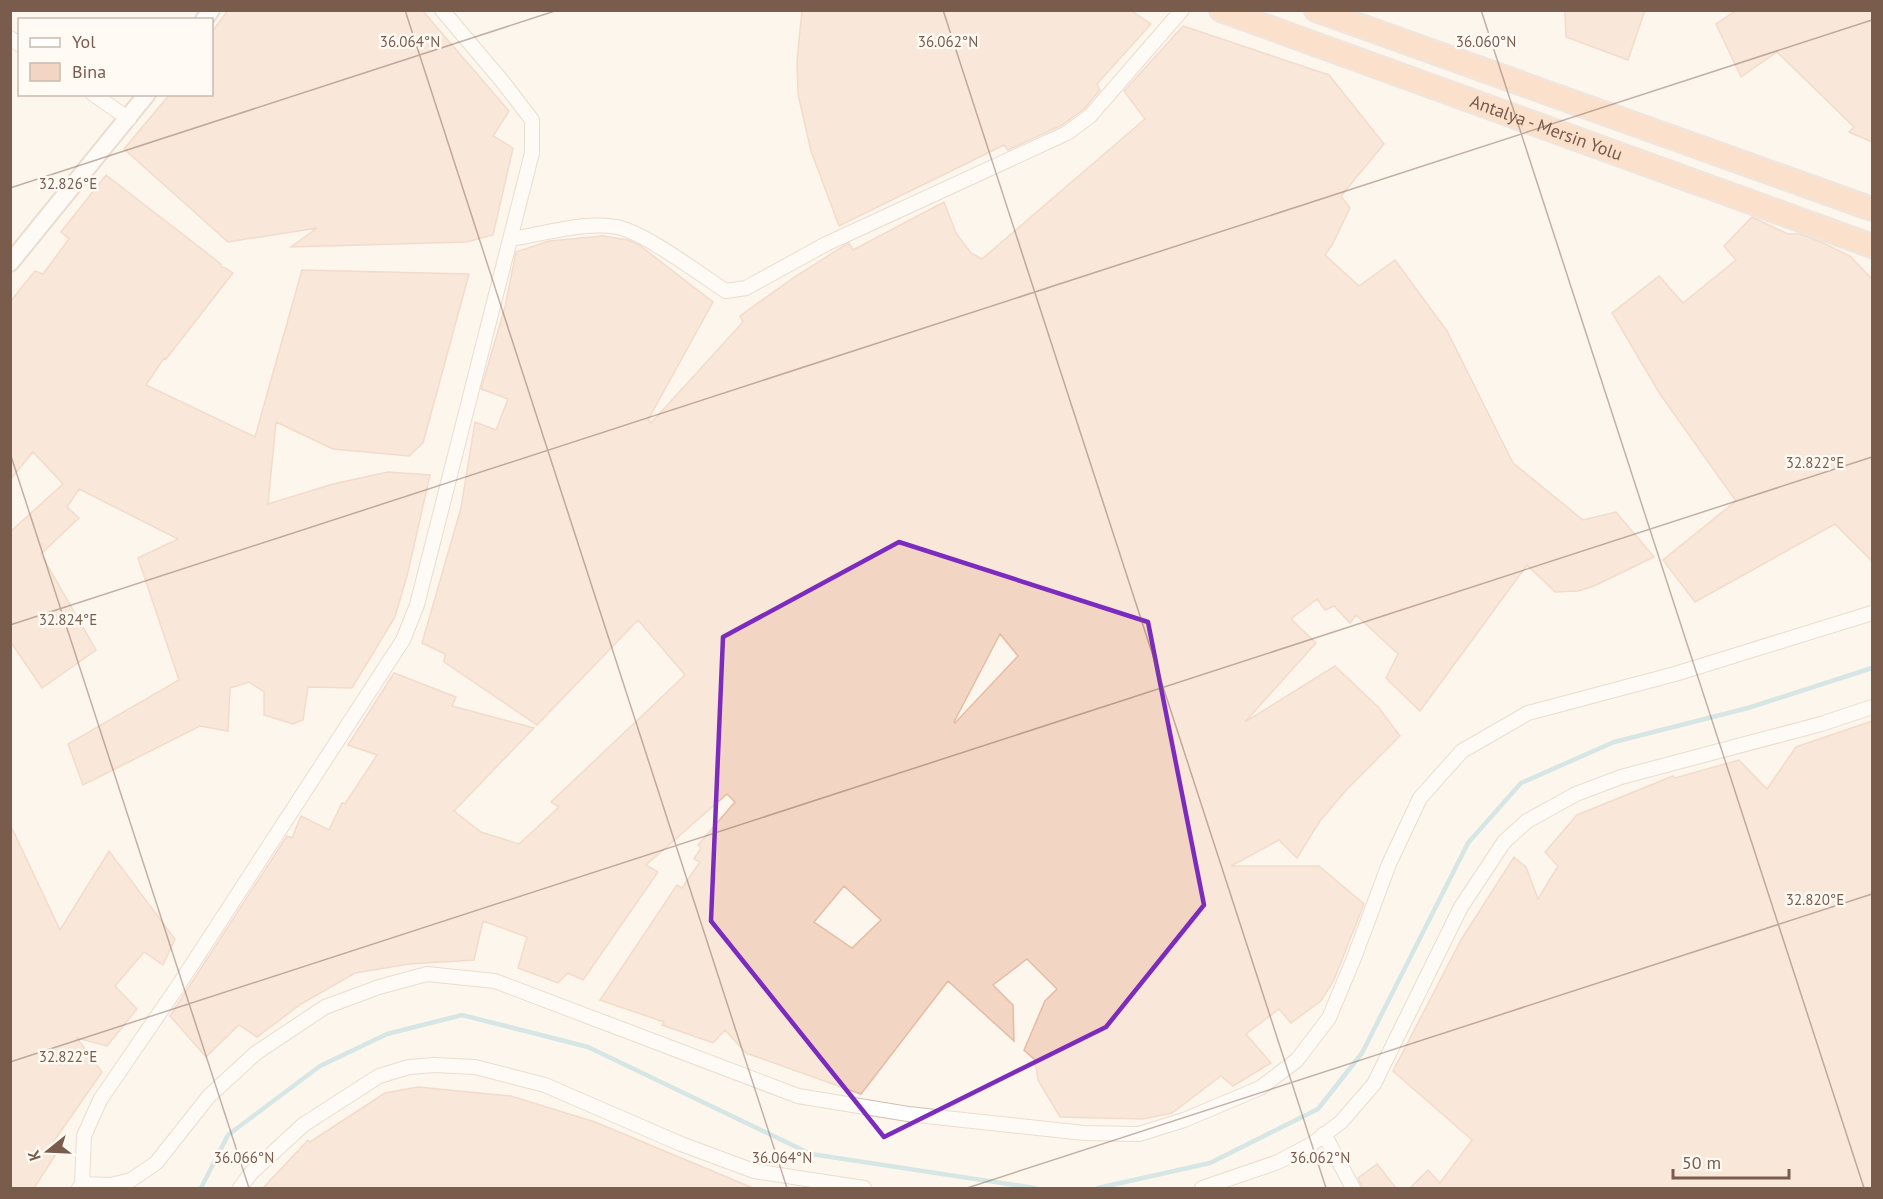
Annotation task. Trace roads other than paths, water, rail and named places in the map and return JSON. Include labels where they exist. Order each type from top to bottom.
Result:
[{"type":"highway","name":"Antalya - Mersin Yolu","points":[[1221,10],[1872,246]]},
{"type":"highway","name":"Antalya - Mersin Yolu","points":[[1316,10],[1872,209]]},
{"type":"street","points":[[442,10],[532,120],[532,153],[417,604],[403,640],[187,973],[100,1100],[84,1136],[82,1187],[111,1185],[131,1180],[156,1163],[209,1096],[248,1060],[325,1007],[379,987],[427,974],[495,981],[798,1096],[908,1114],[1084,1133],[1139,1134],[1184,1120],[1260,1088],[1296,1060],[1329,1018],[1389,864],[1420,798],[1462,751],[1528,713],[1675,674],[1872,613]]},
{"type":"street","points":[[511,239],[591,226],[618,228],[645,239],[726,291],[746,288],[826,244],[1067,133],[1090,116],[1182,10]]},
{"type":"street","points":[[96,96],[129,119]]},
{"type":"street","points":[[10,263],[146,96]]},
{"type":"street","points":[[1202,1188],[1278,1162],[1312,1144],[1341,1122],[1374,1084],[1461,907],[1504,842],[1527,820],[1575,794],[1621,777],[1821,724],[1872,707]]},
{"type":"street","points":[[240,1188],[251,1173],[303,1125],[379,1076],[409,1067],[434,1065],[475,1068],[545,1085],[681,1144],[754,1171],[864,1188]]},
{"type":"street","points":[[1324,1134],[1353,1188]]},
{"type":"waterway","points":[[1098,1188],[1210,1163],[1318,1109],[1362,1053],[1468,843],[1521,783],[1614,742],[1748,708],[1872,668]]},
{"type":"waterway","points":[[201,1188],[228,1135],[320,1066],[387,1034],[462,1015],[588,1047],[811,1154],[1035,1188]]}]
